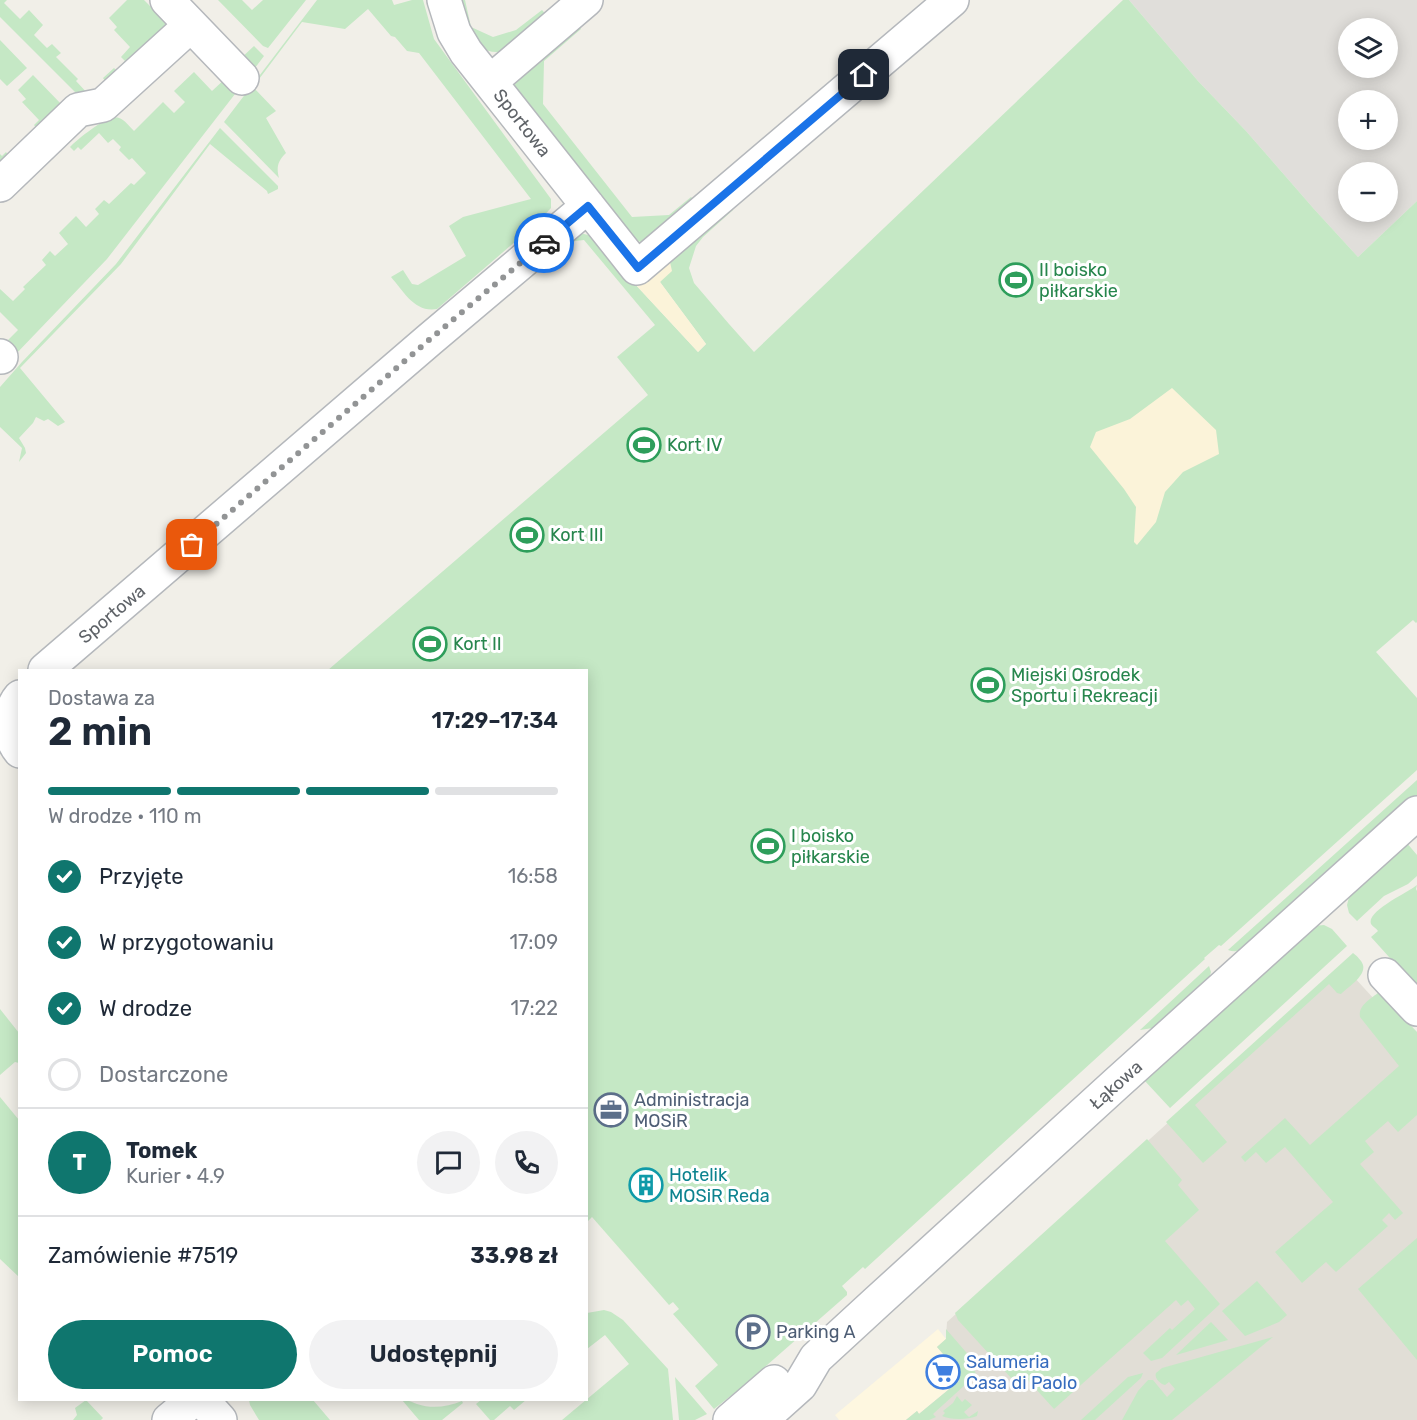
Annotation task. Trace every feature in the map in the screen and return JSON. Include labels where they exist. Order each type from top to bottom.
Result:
[{"type":"street","points":[[167,0],[242,78]]},
{"type":"street","points":[[444,0],[454,32],[466,52],[490,82]]},
{"type":"street","name":"Sportowa","points":[[586,0],[490,82],[638,268],[952,0]]},
{"type":"street","points":[[0,185],[78,110],[103,105],[191,25]]},
{"type":"street","name":"Sportowa","points":[[46,669],[588,206]]},
{"type":"street","points":[[12,694],[12,734],[18,749]]},
{"type":"street","name":"Łąkowa","points":[[761,1420],[800,1385],[816,1358],[1417,813]]},
{"type":"street","points":[[1385,975],[1417,1009]]},
{"type":"street","name":"Łąkowa","points":[[730,1420],[787,1370],[816,1358]]},
{"type":"street","points":[[169,1420],[192,1401]]},
{"type":"street","points":[[203,1401],[220,1420]]},
{"type":"shaded area","points":[[1129,0],[1417,0],[1417,201],[1398,219],[1398,162],[1338,162],[1338,222],[1395,222],[1358,257],[1246,131],[1198,81]]},
{"type":"shaded area","points":[[1343,965],[1417,1046],[1417,1420],[906,1420],[917,1411],[919,1414],[959,1381],[941,1359],[944,1355],[937,1347],[946,1339],[947,1322]]},
{"type":"shaded area","points":[[938,1329],[946,1339],[944,1355],[941,1359],[959,1381],[919,1414],[916,1412],[906,1420],[839,1420],[835,1415]]},
{"type":"green space","points":[[0,0],[7,0],[4,3],[20,19],[29,10],[43,25],[34,35],[47,48],[52,44],[61,53],[56,57],[78,79],[76,81],[90,96],[105,81],[103,78],[125,61],[121,57],[130,47],[114,30],[117,27],[109,18],[127,0],[144,0],[170,26],[170,29],[105,91],[90,100],[83,100],[0,17]]},
{"type":"green space","points":[[218,0],[242,0],[252,10],[263,0],[306,0],[268,48],[263,46]]},
{"type":"green space","points":[[317,0],[392,0],[394,5],[412,0],[423,0],[434,39],[551,199],[551,208],[538,222],[437,309],[422,308],[416,305],[391,277],[403,270],[412,284],[418,285],[466,256],[449,226],[463,217],[531,199],[419,53],[407,51],[368,9],[345,29],[302,22],[253,87],[276,111],[266,118],[286,153],[278,164],[279,178],[224,122]]},
{"type":"green space","points":[[456,0],[465,0],[471,27],[493,37],[516,30],[542,10],[549,18],[509,48],[492,52],[479,46]]},
{"type":"green space","name":"Miejski Ośrodek Sportu i Rekreacji","points":[[1123,0],[1129,0],[1198,81],[1246,131],[1358,257],[1395,222],[1398,222],[1398,219],[1417,201],[1417,622],[1413,620],[1376,652],[1417,698],[1417,770],[1221,946],[1219,945],[1204,958],[865,1269],[863,1267],[842,1286],[847,1295],[714,1409],[695,1386],[718,1365],[673,1314],[679,1309],[673,1302],[669,1305],[592,1217],[588,1221],[588,669],[329,669],[648,395],[617,357],[655,325],[584,240],[575,241],[558,255],[558,249],[580,233],[597,240],[698,352],[706,344],[660,282],[668,253],[729,206],[733,210],[696,246],[689,268],[694,283],[754,352]]},
{"type":"green space","points":[[577,23],[581,29],[544,61],[543,104],[632,217],[669,215],[691,197],[694,200],[643,242],[635,241],[513,90],[513,84]]},
{"type":"green space","points":[[0,40],[27,68],[7,86],[0,79]]},
{"type":"green space","points":[[254,46],[264,56],[242,85],[107,259],[14,356],[3,345],[18,330],[0,312],[0,289],[13,301],[25,289],[23,287],[46,265],[42,260],[50,251],[55,256],[68,244],[59,233],[76,216],[86,227],[99,214],[95,209],[104,200],[109,204],[131,183],[134,185],[146,173],[132,158],[129,160],[119,150],[121,147],[113,139],[108,143],[99,133],[81,150],[78,147],[74,151],[70,147],[93,128],[114,118],[125,121],[134,131],[163,102],[174,113],[185,102],[174,91],[194,72],[212,91]]},
{"type":"green space","points":[[33,75],[64,107],[0,177],[0,154],[2,156],[6,152],[8,155],[38,130],[34,125],[39,120],[22,102],[26,99],[18,90]]},
{"type":"green space","points":[[220,128],[278,186],[278,189],[268,194],[210,144],[121,264],[20,368],[65,422],[58,426],[48,419],[44,421],[36,417],[19,438],[26,453],[19,462],[22,448],[0,427],[0,387],[116,264]]},
{"type":"green space","points":[[1417,780],[1417,796],[1249,946],[1239,951],[1228,950]]},
{"type":"green space","points":[[1406,842],[1417,855],[1417,876],[1408,884],[1384,896],[1357,921],[1349,913],[1347,905],[1350,893]]},
{"type":"green space","points":[[1417,885],[1417,988],[1371,937],[1378,931],[1371,924],[1371,919],[1381,908]]},
{"type":"green space","points":[[1324,925],[1332,929],[1347,946],[1170,1108],[1144,1080],[1313,926]]},
{"type":"green space","points":[[1353,953],[1363,965],[1362,973],[1356,981],[1341,994],[1329,984],[1195,1105],[1227,1142],[1203,1163],[1166,1122]]},
{"type":"green space","points":[[1209,966],[1211,972],[1209,979],[1159,1027],[1140,1030]]},
{"type":"green space","points":[[1379,992],[1417,1032],[1417,1115],[1398,1132],[1388,1121],[1365,1141],[1374,1152],[1360,1164],[1403,1213],[1395,1220],[1389,1213],[1382,1220],[1388,1226],[1336,1272],[1326,1262],[1302,1283],[1275,1252],[1333,1202],[1285,1147],[1266,1163],[1256,1152],[1245,1162],[1241,1157],[1285,1118],[1310,1145],[1399,1066],[1360,1017],[1363,1006]]},
{"type":"green space","points":[[0,1009],[18,1032],[18,1063],[15,1062],[0,1075]]},
{"type":"green space","points":[[0,1097],[18,1119],[18,1276],[0,1259]]},
{"type":"green space","points":[[1147,1139],[1182,1180],[1178,1185],[1199,1210],[1165,1241],[1220,1304],[1162,1358],[1151,1361],[1143,1353],[1195,1309],[1188,1300],[1181,1306],[1176,1300],[1054,1409],[1025,1377],[1014,1387],[1010,1382],[1012,1379],[958,1320],[955,1313]]},
{"type":"green space","points":[[1417,1238],[1417,1360],[1358,1289]]},
{"type":"green space","points":[[1257,1281],[1287,1315],[1279,1322],[1245,1336],[1222,1311]]},
{"type":"green space","points":[[604,1310],[623,1320],[668,1369],[673,1420],[562,1420],[585,1401],[588,1401],[588,1398],[629,1364],[605,1335],[588,1348],[588,1313]]},
{"type":"green space","points":[[1211,1322],[1228,1340],[1176,1355]]},
{"type":"green space","points":[[946,1329],[972,1359],[976,1375],[933,1414],[936,1417],[929,1420],[906,1420],[917,1411],[919,1414],[959,1381],[941,1359],[944,1355],[937,1347],[946,1339]]},
{"type":"green space","points":[[1273,1337],[1172,1420],[1122,1420],[1138,1391],[1148,1380],[1153,1380],[1167,1397],[1175,1389],[1169,1382],[1165,1385],[1157,1379],[1156,1373],[1162,1368]]},
{"type":"green space","points":[[1143,1373],[1141,1378],[1095,1420],[1081,1420],[1128,1377]]},
{"type":"green space","points":[[675,1377],[707,1414],[695,1420],[679,1420]]},
{"type":"green space","points":[[957,1396],[962,1402],[965,1399],[972,1405],[964,1412],[969,1417],[978,1411],[977,1416],[959,1419],[942,1416],[945,1413],[943,1411],[953,1403]]},
{"type":"green space","points":[[87,1401],[103,1418],[101,1420],[73,1420],[77,1415],[75,1408]]},
{"type":"green space","points":[[249,1401],[314,1401],[330,1420],[259,1420]]},
{"type":"green space","points":[[403,1401],[434,1407],[462,1401],[463,1403],[442,1420],[419,1420]]},
{"type":"green space","points":[[480,1401],[525,1401],[514,1410],[510,1406],[494,1420],[490,1420],[476,1404]]},
{"type":"sand","points":[[668,253],[672,271],[660,282],[706,344],[698,352],[634,283]]},
{"type":"sand","points":[[1172,388],[1216,430],[1219,454],[1183,472],[1165,492],[1156,522],[1137,545],[1134,542],[1136,507],[1090,447],[1096,432],[1130,419]]},
{"type":"way so far","points":[[192,545],[544,243]]},
{"type":"place","name":"II boisko piłkarskie","points":[[1016,280]]},
{"type":"place","name":"Kort IV","points":[[644,445]]},
{"type":"place","name":"Kort III","points":[[527,535]]},
{"type":"place","name":"Kort II","points":[[430,644]]},
{"type":"place","name":"Miejski Ośrodek Sportu i Rekreacji","points":[[988,685]]},
{"type":"place","name":"I boisko piłkarskie","points":[[768,846]]},
{"type":"place","name":"Administracja MOSiR","points":[[611,1110]]},
{"type":"place","name":"Hotelik MOSiR Reda","points":[[646,1185]]},
{"type":"place","name":"Parking A","points":[[753,1332]]},
{"type":"place","name":"Salumeria Casa di Paolo","points":[[943,1372]]},
{"type":"route","points":[[544,243],[588,206],[638,268],[864,75]]}]
